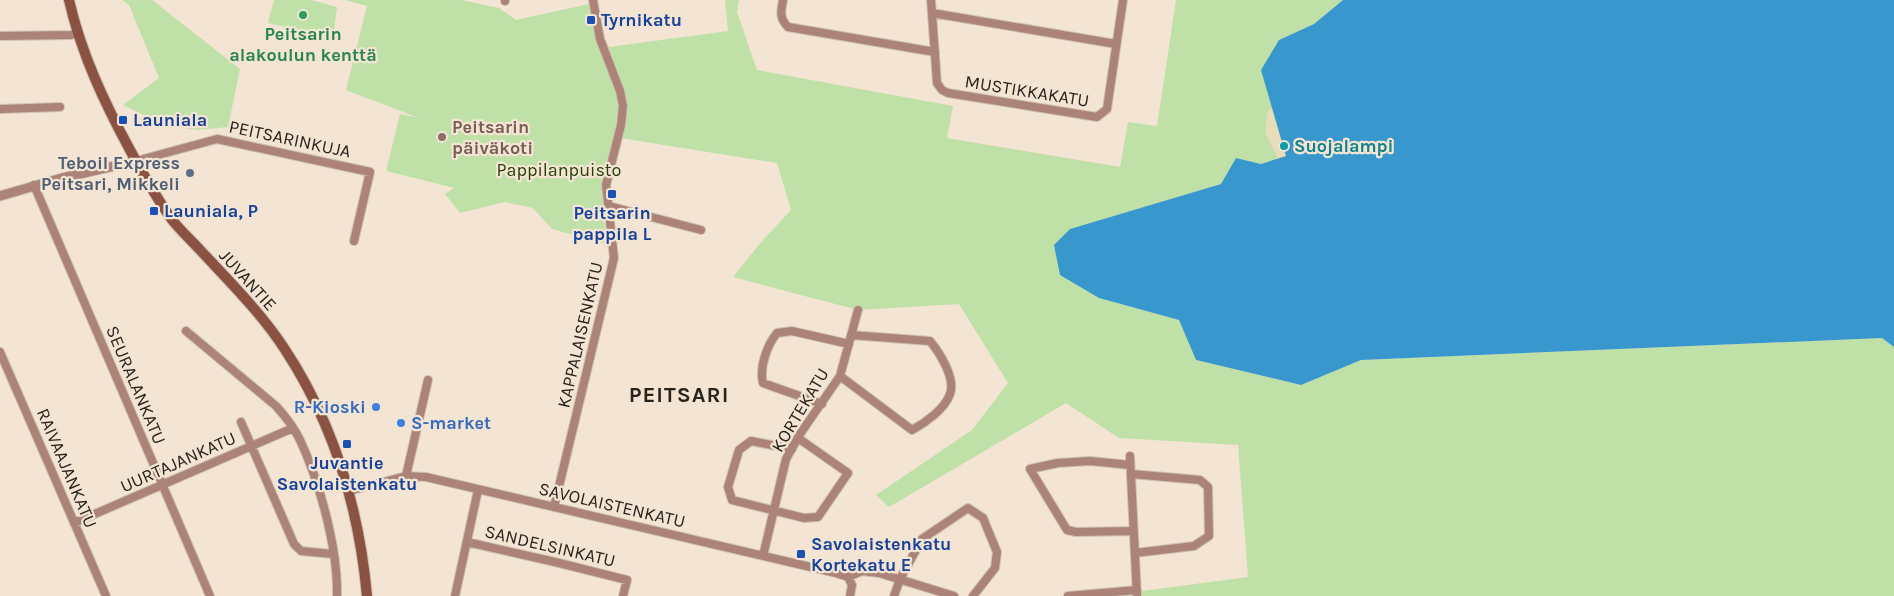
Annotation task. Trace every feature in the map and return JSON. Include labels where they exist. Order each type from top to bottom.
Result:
[{"type":"main road","name":"JUVANTIE","points":[[69,0],[77,33],[88,62],[115,123],[153,193],[174,222],[260,315],[284,348],[312,395],[328,430],[349,491],[360,544],[367,596]]},
{"type":"street","name":"KAPPALAISENKATU","points":[[554,507],[614,258],[606,185],[621,126],[623,106],[620,91],[600,39],[595,0]]},
{"type":"street","points":[[783,0],[782,21],[788,27],[935,52],[931,0]]},
{"type":"street","name":"MUSTIKKAKATU","points":[[935,52],[938,83],[942,90],[948,93],[1097,117],[1107,109],[1123,0]]},
{"type":"street","points":[[932,13],[1116,44]]},
{"type":"street","points":[[0,36],[71,35],[77,33]]},
{"type":"street","points":[[0,109],[60,107]]},
{"type":"street","name":"PEITSARINKUJA","points":[[136,161],[217,139],[370,172],[354,241]]},
{"type":"street","points":[[0,196],[34,185],[136,161]]},
{"type":"street","name":"SEURALANKATU","points":[[34,185],[210,596]]},
{"type":"street","points":[[609,206],[701,230]]},
{"type":"street","name":"KORTEKATU","points":[[762,556],[786,459],[840,376],[858,310]]},
{"type":"street","points":[[186,331],[276,406],[293,428],[313,472],[330,532],[337,596]]},
{"type":"street","points":[[822,404],[763,383],[761,375],[770,341],[777,333],[792,331],[849,344]]},
{"type":"street","points":[[840,376],[912,430],[931,419],[950,394],[952,383],[940,354],[930,341],[851,335]]},
{"type":"street","name":"RAIVAAJANKATU","points":[[0,352],[106,596]]},
{"type":"street","points":[[406,476],[428,380]]},
{"type":"street","points":[[241,422],[294,544],[301,551],[333,554]]},
{"type":"street","name":"UURTAJANKATU","points":[[74,523],[293,428]]},
{"type":"street","points":[[792,449],[751,441],[739,450],[728,487],[732,500],[804,518],[818,517],[848,473],[798,438]]},
{"type":"street","points":[[1068,596],[1137,593],[1130,456]]},
{"type":"street","points":[[1130,465],[1058,462],[1030,470],[1067,530],[1076,532],[1134,531]]},
{"type":"street","points":[[1131,474],[1200,480],[1208,487],[1209,536],[1194,546],[1135,553]]},
{"type":"street","name":"SAVOLAISTENKATU","points":[[349,491],[406,476],[426,477],[848,577]]},
{"type":"street","points":[[455,596],[478,490]]},
{"type":"street","points":[[894,596],[900,579],[922,539],[968,508],[982,518],[998,552],[995,568],[973,596]]},
{"type":"street","name":"SANDELSINKATU","points":[[467,542],[627,580],[623,596]]},
{"type":"street","points":[[850,596],[852,585],[848,577],[862,571],[879,573],[954,596]]},
{"type":"green space","points":[[122,0],[152,0],[240,69],[228,127],[197,130],[164,125],[123,105],[159,78],[129,5]]},
{"type":"green space","name":"Peitsarin alakoulun kenttä","points":[[274,0],[311,0],[337,7],[333,38],[268,23]]},
{"type":"green space","name":"Pappilanpuisto","points":[[345,0],[461,0],[499,8],[516,20],[589,4],[609,47],[728,31],[725,0],[739,0],[737,12],[757,70],[953,106],[947,138],[1120,167],[1128,122],[1157,126],[1176,0],[1343,0],[1314,24],[1279,40],[1286,156],[1261,164],[1236,158],[1222,184],[1070,229],[1099,298],[1179,320],[1196,360],[1301,385],[1361,360],[1882,338],[1894,347],[1894,596],[1142,596],[1142,591],[1248,577],[1238,445],[1119,438],[1066,403],[889,507],[876,495],[972,430],[1008,383],[959,304],[858,310],[733,277],[762,241],[791,210],[777,163],[614,137],[602,191],[606,244],[552,229],[533,208],[505,202],[460,213],[445,194],[454,188],[386,171],[400,114],[419,118],[346,90],[367,6]]},
{"type":"sand","name":"Suojalampi","points":[[1283,106],[1304,161],[1278,159],[1265,132],[1268,110]]},
{"type":"water","name":"Suojalampi","points":[[1343,0],[1894,0],[1894,347],[1882,338],[1361,360],[1301,385],[1196,360],[1179,320],[1099,298],[1060,275],[1054,245],[1070,229],[1221,184],[1236,158],[1261,164],[1286,156],[1261,70],[1279,40],[1314,24]]},
{"type":"place","name":"Peitsarin alakoulun kenttä","points":[[303,15]]},
{"type":"place","name":"Tyrnikatu","points":[[591,20]]},
{"type":"place","name":"Launiala","points":[[123,120]]},
{"type":"place","name":"Peitsarin päiväkoti","points":[[442,137]]},
{"type":"place","name":"Suojalampi","points":[[1284,146]]},
{"type":"place","name":"Teboil Express Peitsari, Mikkeli","points":[[190,173]]},
{"type":"place","name":"Peitsarin pappila L","points":[[612,194]]},
{"type":"place","name":"Launiala, P","points":[[154,211]]},
{"type":"place","name":"R-Kioski","points":[[376,407]]},
{"type":"place","name":"S-market","points":[[401,423]]},
{"type":"place","name":"Juvantie Savolaistenkatu","points":[[347,444]]},
{"type":"place","name":"Savolaistenkatu Kortekatu E","points":[[801,554]]},
{"type":"district","name":"PEITSARI","points":[[679,395]]}]
